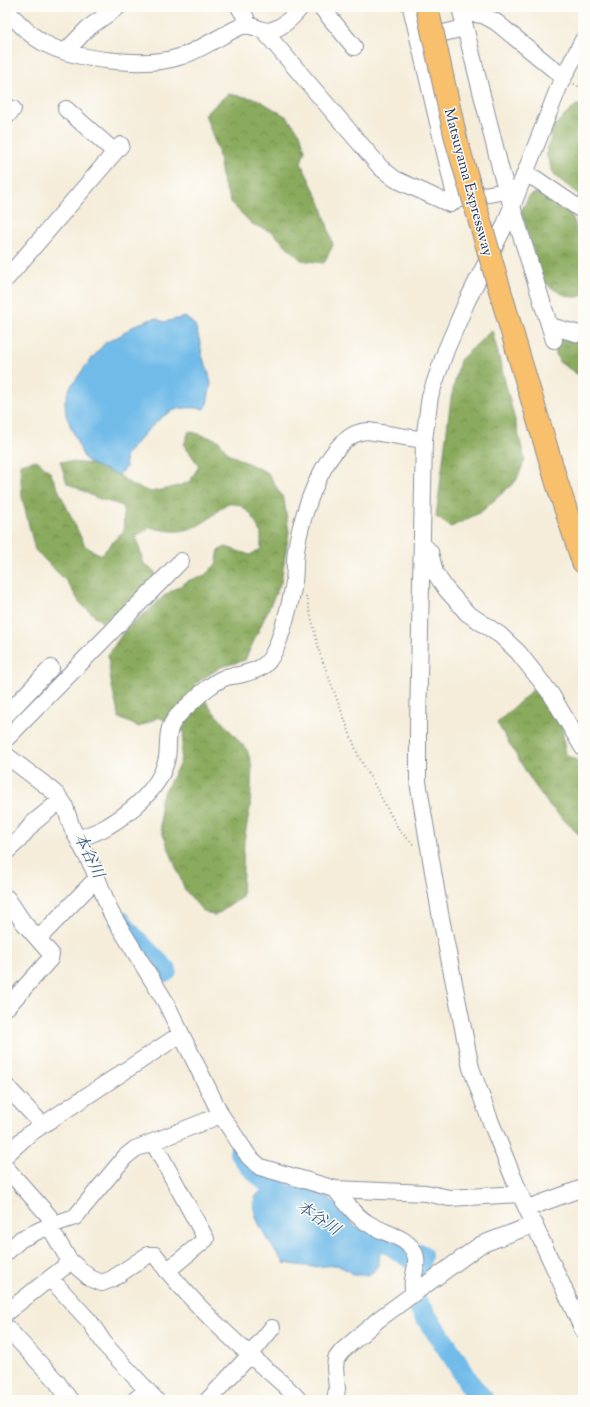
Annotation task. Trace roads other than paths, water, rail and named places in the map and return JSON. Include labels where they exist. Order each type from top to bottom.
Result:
[{"type":"highway","name":"Matsuyama Expressway","points":[[427,7],[456,139],[557,483],[583,562]]},
{"type":"street","points":[[66,51],[88,28],[118,7]]},
{"type":"street","points":[[239,7],[246,18],[247,25]]},
{"type":"street","points":[[7,11],[42,43],[66,51],[95,58],[118,61],[161,61],[179,57],[228,32],[247,25],[252,25],[263,30],[273,30],[283,24],[302,7]]},
{"type":"street","points":[[321,7],[354,48]]},
{"type":"street","points":[[411,7],[456,200]]},
{"type":"street","points":[[563,77],[496,22],[483,15],[461,10],[464,28],[506,191],[552,333],[583,335]]},
{"type":"street","points":[[419,39],[464,28]]},
{"type":"street","points":[[263,30],[381,168],[395,179],[450,204],[456,200],[506,191]]},
{"type":"street","points":[[583,40],[563,77],[512,208],[466,301],[436,376],[430,396],[424,440],[418,724],[418,782],[440,913],[471,1068],[520,1194],[528,1208],[583,1330]]},
{"type":"street","points":[[7,278],[118,148],[66,109]]},
{"type":"street","points":[[525,174],[536,179],[583,212]]},
{"type":"street","points":[[78,839],[108,826],[137,804],[156,782],[166,763],[169,746],[169,732],[174,720],[197,696],[224,678],[257,671],[270,661],[279,641],[293,592],[296,552],[309,499],[319,476],[332,456],[352,435],[358,431],[368,431],[424,440]]},
{"type":"street","points":[[422,544],[430,552],[435,573],[446,589],[467,613],[500,635],[518,652],[551,694],[583,748]]},
{"type":"street","points":[[7,738],[181,561]]},
{"type":"street","points":[[7,714],[51,668]]},
{"type":"street","points":[[7,756],[48,787],[61,800],[97,878],[111,913],[164,1001],[221,1115],[249,1157],[260,1167],[335,1189],[426,1193],[449,1198],[520,1194]]},
{"type":"street","points":[[7,851],[39,817],[61,800]]},
{"type":"street","points":[[38,939],[97,878]]},
{"type":"street","points":[[7,898],[23,922],[51,954],[50,959],[7,1007]]},
{"type":"street","points":[[7,1154],[29,1134],[181,1034]]},
{"type":"street","points":[[7,1087],[43,1125]]},
{"type":"street","points":[[7,1252],[22,1240],[50,1225],[75,1216],[125,1156],[135,1149],[221,1115]]},
{"type":"street","points":[[153,1142],[206,1239],[167,1271]]},
{"type":"street","points":[[7,1169],[49,1216],[52,1231],[69,1260],[90,1278],[102,1283],[112,1279],[148,1255],[155,1255],[167,1271],[200,1308],[250,1355],[288,1387],[300,1400]]},
{"type":"street","points":[[528,1208],[583,1188]]},
{"type":"street","points":[[335,1189],[357,1214],[369,1224],[398,1237],[407,1244],[415,1254],[416,1262],[412,1286],[414,1293]]},
{"type":"street","points":[[335,1400],[337,1389],[335,1368],[336,1359],[342,1351],[379,1319],[480,1245],[535,1224]]},
{"type":"street","points":[[7,1312],[63,1268],[69,1260]]},
{"type":"street","points":[[50,1278],[90,1322],[106,1346],[146,1397]]},
{"type":"street","points":[[7,1328],[57,1382],[70,1400]]},
{"type":"street","points":[[208,1400],[250,1355],[272,1328]]},
{"type":"water","points":[[185,317],[195,325],[202,356],[208,370],[211,384],[207,404],[204,409],[182,408],[170,412],[158,420],[125,456],[126,468],[119,475],[91,464],[84,458],[66,415],[65,401],[69,389],[105,343],[121,335],[135,325],[155,318],[164,322]]},
{"type":"water","points":[[280,1186],[303,1186],[322,1191],[340,1208],[364,1236],[375,1241],[380,1247],[379,1264],[373,1272],[368,1275],[355,1275],[338,1265],[313,1267],[284,1263],[265,1236],[259,1224],[255,1213],[254,1203],[257,1195],[266,1189]]},
{"type":"waterway","name":"本谷川","points":[[121,922],[130,934],[166,971]]},
{"type":"waterway","name":"本谷川","points":[[240,1152],[259,1175],[299,1204]]},
{"type":"waterway","name":"本谷川","points":[[345,1235],[390,1244],[409,1257],[421,1255],[418,1269]]},
{"type":"waterway","name":"本谷川","points":[[416,1302],[455,1359],[471,1386],[483,1400]]}]
